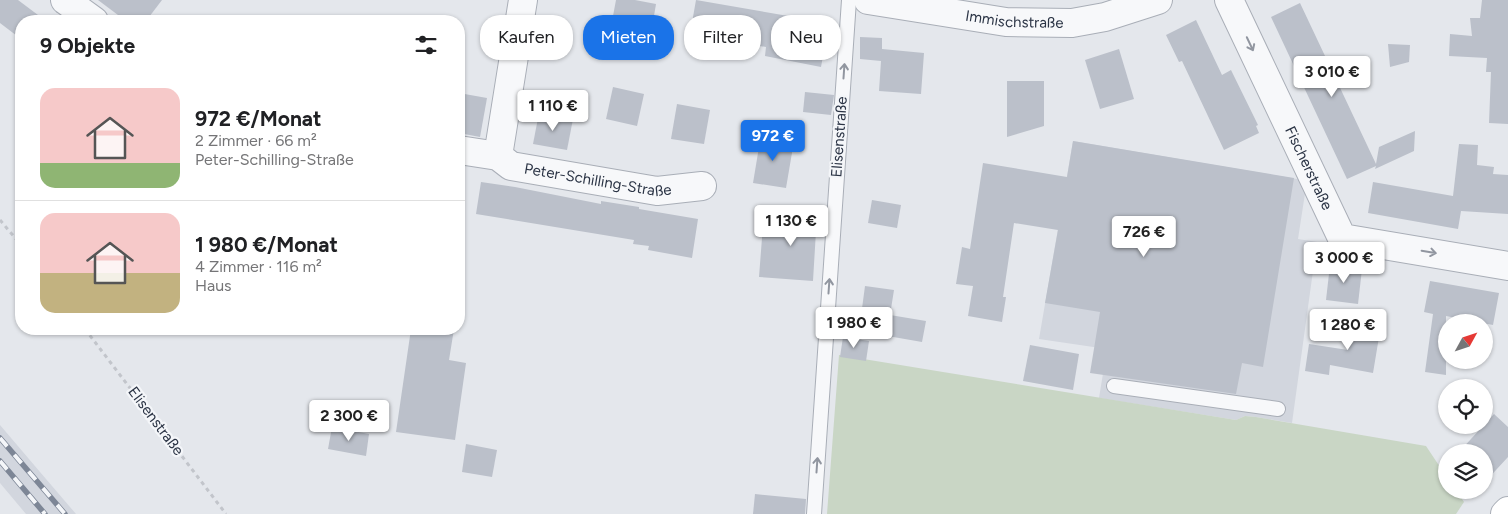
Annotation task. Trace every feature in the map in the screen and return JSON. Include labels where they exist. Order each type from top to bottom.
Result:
[{"type":"street","points":[[498,156],[523,0]]},
{"type":"street","name":"Immischstraße","points":[[868,0],[1006,22],[1072,23],[1105,17],[1142,2]]},
{"type":"street","name":"Fischerstraße","points":[[1229,0],[1342,238],[1508,266]]},
{"type":"street","points":[[67,1],[86,15]]},
{"type":"street","name":"Peter-Schilling-Straße","points":[[465,151],[498,156],[511,166],[657,192],[702,186]]},
{"type":"street","points":[[1505,514],[1508,511]]},
{"type":"lane","name":"Elisenstraße","points":[[814,514],[849,0]]},
{"type":"lane","points":[[1114,386],[1278,409]]},
{"type":"path","points":[[0,220],[15,238]]},
{"type":"path","name":"Elisenstraße","points":[[90,335],[226,514]]},
{"type":"shaded area","points":[[1073,141],[1303,180],[1306,187],[1298,239],[1317,242],[1292,423],[1245,416],[1236,420],[1099,398],[1107,349],[1039,339]]},
{"type":"shaded area","points":[[0,425],[76,514],[26,514],[0,483]]},
{"type":"green space","points":[[839,355],[1236,420],[1245,416],[1256,417],[1426,446],[1438,464],[1438,499],[1462,499],[1464,502],[1456,514],[827,514]]},
{"type":"building","points":[[0,0],[18,0],[38,15],[15,15],[15,34],[0,23]]},
{"type":"building","points":[[98,0],[162,0],[151,15],[118,15]]},
{"type":"building","points":[[616,0],[635,0],[656,4],[654,15],[613,15]]},
{"type":"building","points":[[696,0],[783,15],[771,15],[771,57],[765,56],[766,47],[761,46],[761,15],[693,15]]},
{"type":"building","points":[[1482,0],[1508,0],[1508,124],[1489,123],[1491,72],[1486,72],[1487,58],[1449,56],[1450,34],[1472,36],[1470,18],[1480,18]]},
{"type":"building","points":[[1300,3],[1376,164],[1379,147],[1415,131],[1414,151],[1375,169],[1376,166],[1347,179],[1271,17]]},
{"type":"building","points":[[1196,20],[1222,75],[1231,70],[1258,125],[1256,126],[1259,133],[1224,150],[1182,61],[1179,62],[1166,35]]},
{"type":"building","points":[[860,37],[882,38],[882,49],[924,53],[921,94],[879,91],[881,61],[860,59]]},
{"type":"building","points":[[1388,44],[1410,45],[1409,62],[1390,67]]},
{"type":"building","points":[[1119,49],[1134,99],[1100,109],[1085,60]]},
{"type":"building","points":[[785,60],[822,60],[821,67]]},
{"type":"building","points":[[1007,81],[1044,81],[1044,126],[1007,137]]},
{"type":"building","points":[[613,87],[644,94],[637,126],[606,119]]},
{"type":"building","points":[[805,92],[834,95],[831,115],[803,112]]},
{"type":"building","points":[[465,94],[487,98],[480,137],[465,134]]},
{"type":"building","points":[[677,104],[710,110],[704,144],[671,139]]},
{"type":"building","points":[[539,113],[573,119],[567,150],[533,144]]},
{"type":"building","points":[[761,135],[794,141],[786,188],[753,183]]},
{"type":"building","points":[[1073,141],[1294,178],[1263,367],[1242,363],[1236,394],[1090,373],[1100,312],[1045,303],[1058,230],[1014,223],[1003,297],[1006,297],[1002,322],[968,316],[973,286],[956,284],[962,247],[970,249],[983,163],[1067,177]]},
{"type":"building","points":[[1459,144],[1478,145],[1477,165],[1494,167],[1493,174],[1508,175],[1508,214],[1461,211],[1458,229],[1368,213],[1373,182],[1453,196]]},
{"type":"building","points":[[481,182],[601,204],[601,201],[639,207],[639,209],[698,219],[692,258],[648,250],[649,246],[633,244],[634,240],[476,214]]},
{"type":"building","points":[[872,200],[901,205],[897,228],[868,223]]},
{"type":"building","points":[[795,207],[823,209],[821,231],[816,231],[813,281],[759,277],[763,225],[793,228]]},
{"type":"building","points":[[1330,265],[1362,269],[1358,304],[1326,300]]},
{"type":"building","points":[[1430,281],[1499,293],[1493,325],[1493,314],[1438,314],[1438,369],[1446,369],[1446,375],[1425,372],[1433,314],[1424,312]]},
{"type":"building","points":[[865,286],[894,290],[890,315],[926,321],[922,342],[859,331]]},
{"type":"building","points":[[1353,320],[1381,325],[1373,373],[1330,365],[1329,375],[1305,371],[1309,344],[1348,350]]},
{"type":"building","points":[[410,335],[453,335],[449,360],[466,363],[455,440],[396,432]]},
{"type":"building","points":[[843,337],[869,341],[866,361],[840,357]]},
{"type":"building","points":[[1030,345],[1079,354],[1073,390],[1023,381]]},
{"type":"building","points":[[1493,415],[1508,427],[1508,457],[1493,473],[1493,444],[1466,444],[1476,434],[1493,434]]},
{"type":"building","points":[[332,427],[369,434],[366,456],[328,449]]},
{"type":"building","points":[[466,444],[497,450],[492,477],[462,472]]},
{"type":"building","points":[[755,494],[806,499],[805,514],[753,514]]},
{"type":"railway","points":[[0,438],[65,514]]},
{"type":"railway","points":[[0,461],[45,514]]}]
